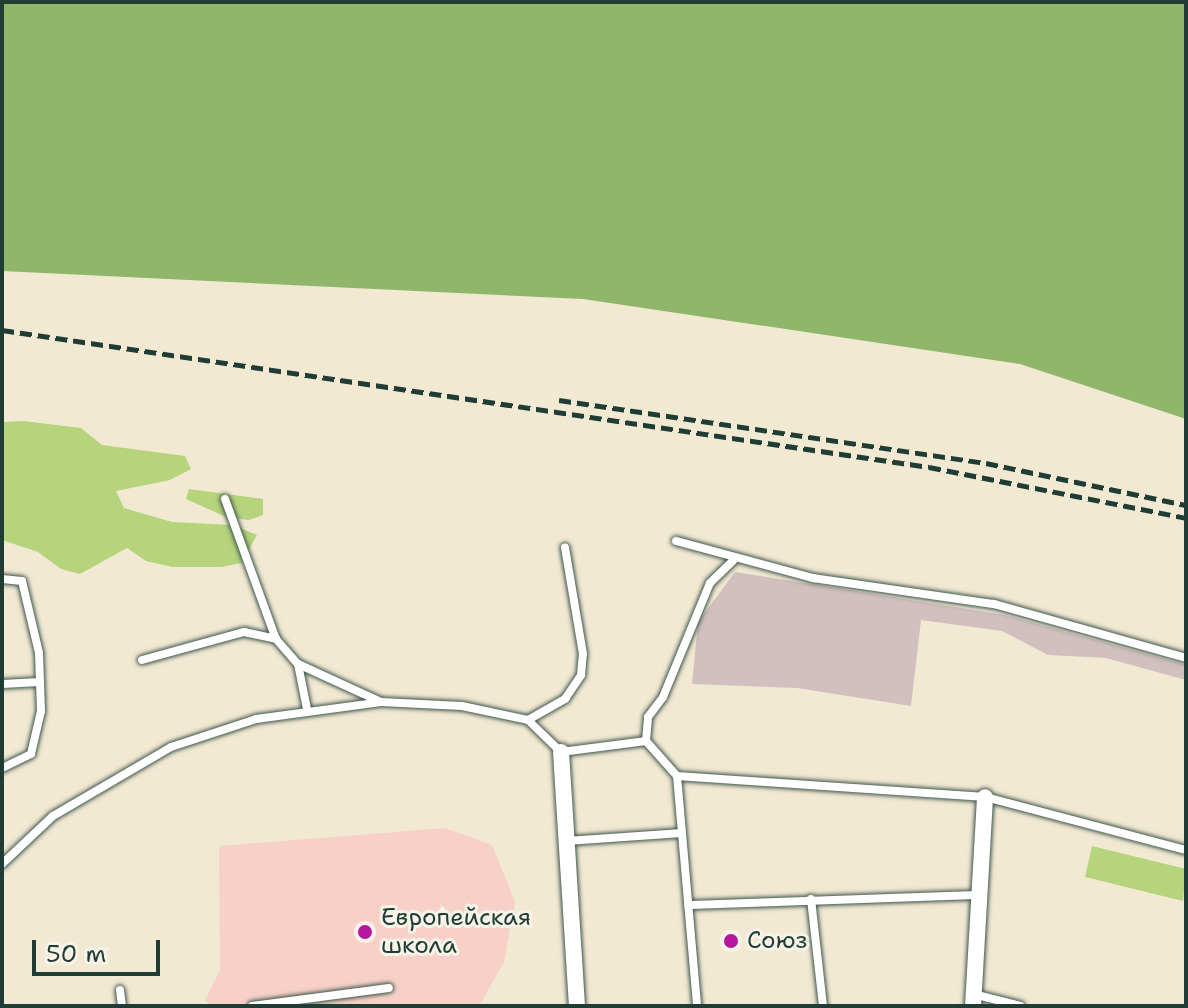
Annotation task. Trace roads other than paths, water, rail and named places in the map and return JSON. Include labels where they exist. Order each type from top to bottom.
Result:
[{"type":"street","points":[[561,752],[577,1006]]},
{"type":"street","points":[[973,1000],[985,797]]},
{"type":"lane","points":[[225,499],[276,639],[298,664],[381,702]]},
{"type":"lane","points":[[676,541],[813,578],[994,604],[1186,658]]},
{"type":"lane","points":[[528,720],[565,699],[581,675],[583,654],[565,548]]},
{"type":"lane","points":[[697,1006],[677,776],[646,741],[648,717],[663,697],[704,595],[736,558]]},
{"type":"lane","points":[[2,579],[22,581],[39,653],[40,682],[39,733],[31,754],[2,768]]},
{"type":"lane","points":[[142,660],[244,632],[276,639]]},
{"type":"lane","points":[[298,664],[307,709]]},
{"type":"lane","points":[[2,684],[40,682]]},
{"type":"lane","points":[[2,864],[53,816],[171,747],[256,719],[307,709],[381,702],[462,706],[528,720],[561,752],[646,741]]},
{"type":"lane","points":[[677,776],[985,797],[1186,850]]},
{"type":"lane","points":[[567,841],[682,833]]},
{"type":"lane","points":[[688,905],[979,895]]},
{"type":"lane","points":[[811,899],[823,1006]]},
{"type":"lane","points":[[252,1006],[389,988]]},
{"type":"lane","points":[[120,990],[122,1006]]},
{"type":"lane","points":[[973,1000],[1021,1006]]},
{"type":"railway","points":[[2,330],[929,467],[1186,518]]},
{"type":"railway","points":[[559,400],[986,463],[1186,505]]},
{"type":"place","name":"Европейская школа","points":[[365,932]]},
{"type":"place","name":"Союз","points":[[731,941]]}]
